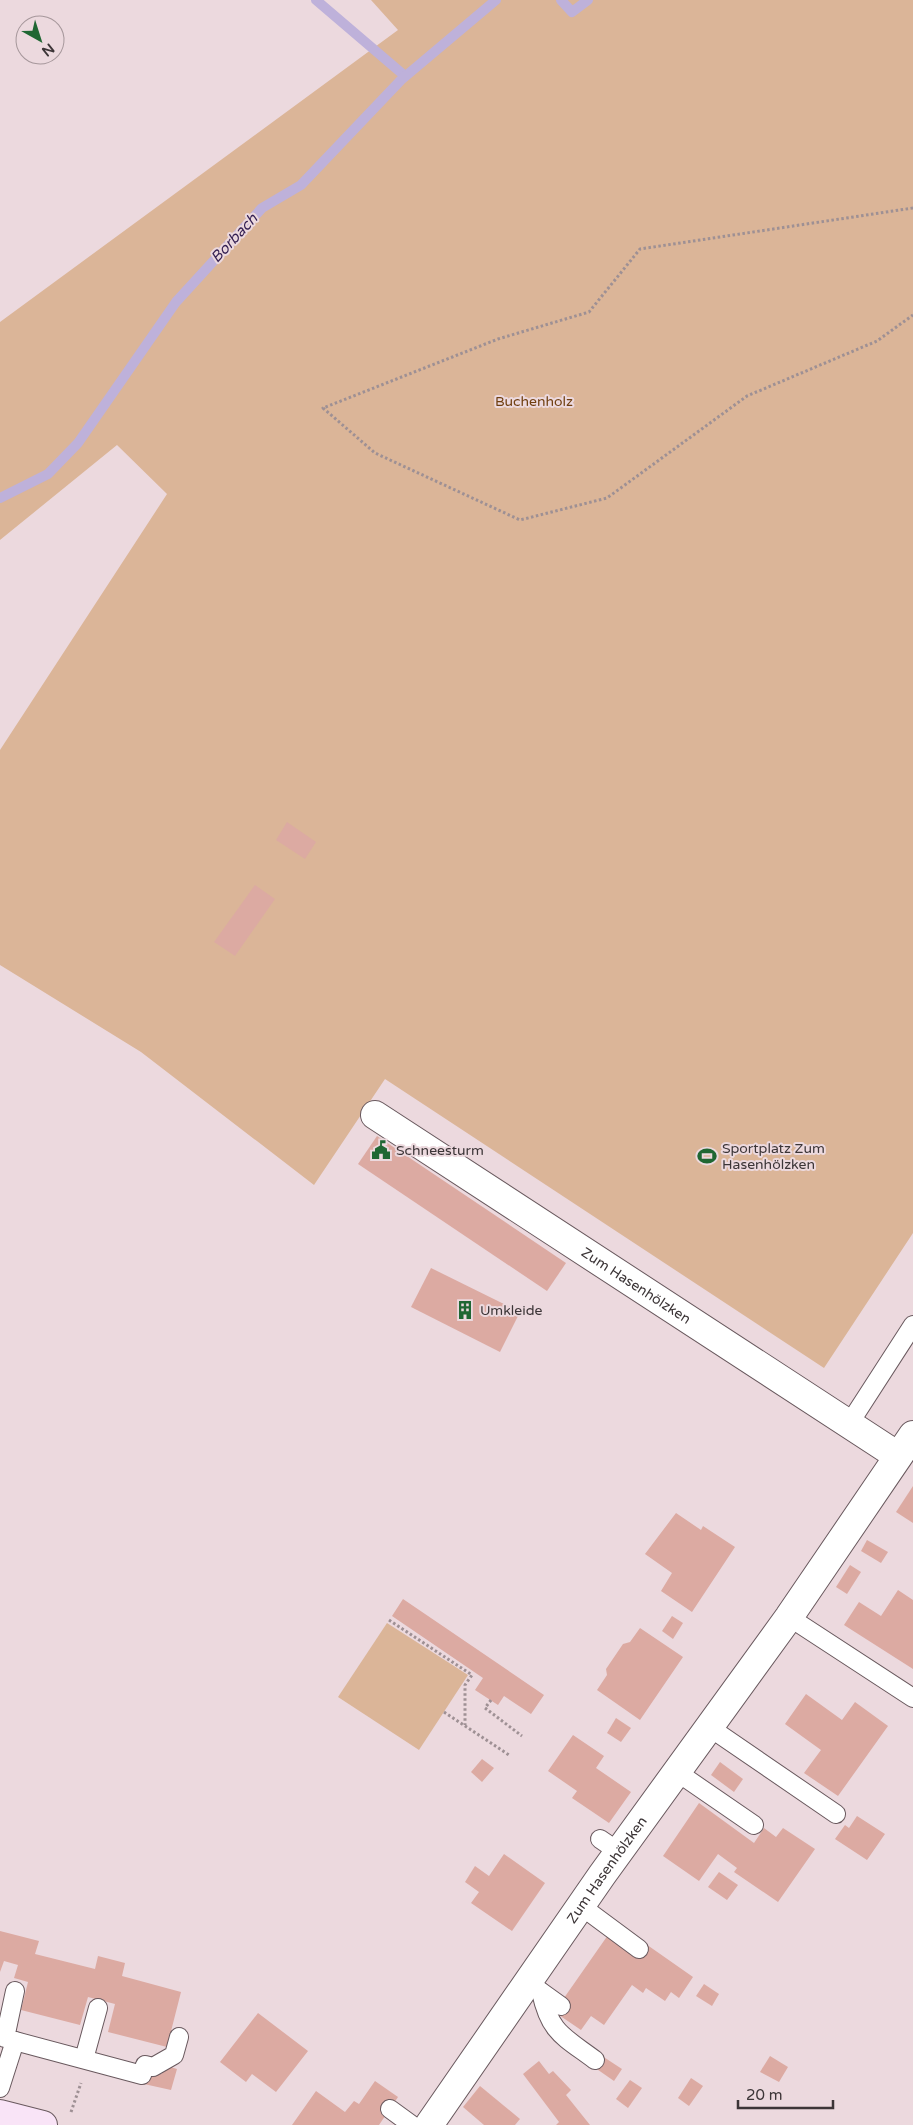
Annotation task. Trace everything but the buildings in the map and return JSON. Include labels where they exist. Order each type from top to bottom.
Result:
[{"type":"main road","points":[[0,2114],[43,2125]]},
{"type":"street","name":"Zum Hasenhölzken","points":[[375,1115],[849,1424],[906,1446],[816,1592],[763,1645],[677,1772],[609,1846],[581,1906],[534,1987],[474,2070],[429,2125]]},
{"type":"lane","points":[[849,1424],[913,1325]]},
{"type":"lane","points":[[789,1617],[913,1698]]},
{"type":"lane","points":[[709,1727],[836,1814]]},
{"type":"lane","points":[[677,1772],[754,1825]]},
{"type":"lane","points":[[581,1906],[639,1948]]},
{"type":"lane","points":[[534,1987],[561,2006]]},
{"type":"lane","points":[[534,1987],[552,2025],[563,2036],[595,2060]]},
{"type":"lane","points":[[15,1991],[5,2038],[15,2041],[142,2074],[145,2065],[153,2067],[174,2056],[179,2037]]},
{"type":"lane","points":[[86,2060],[98,2008]]},
{"type":"lane","points":[[0,2088],[15,2041]]},
{"type":"lane","points":[[390,2108],[412,2125]]},
{"type":"path","points":[[913,208],[640,249],[589,312],[498,339],[323,408],[375,453],[520,520],[607,498],[748,396],[877,341],[913,315]]},
{"type":"path","points":[[388,1620],[472,1675],[465,1685],[464,1725]]},
{"type":"path","points":[[491,1700],[486,1708],[522,1736]]},
{"type":"path","points":[[444,1712],[509,1754]]},
{"type":"path","points":[[70,2116],[86,2060]]},
{"type":"green space","name":"Buchenholz","points":[[371,0],[913,0],[913,1233],[824,1368],[385,1079],[314,1185],[141,1052],[0,965],[0,750],[167,494],[117,445],[0,540],[0,322],[398,30]]},
{"type":"green space","points":[[387,1623],[468,1675],[419,1750],[338,1697]]},
{"type":"waterway","points":[[316,0],[405,76]]},
{"type":"waterway","name":"Borbach","points":[[0,498],[48,474],[78,443],[176,302],[262,208],[301,185],[401,80],[496,0]]},
{"type":"waterway","name":"Borbach","points":[[561,0],[572,12],[588,0]]},
{"type":"place","name":"Schneesturm","points":[[381,1150]]},
{"type":"place","name":"Sportplatz Zum Hasenhölzken","points":[[707,1156]]},
{"type":"place","name":"Umkleide","points":[[465,1310]]}]
